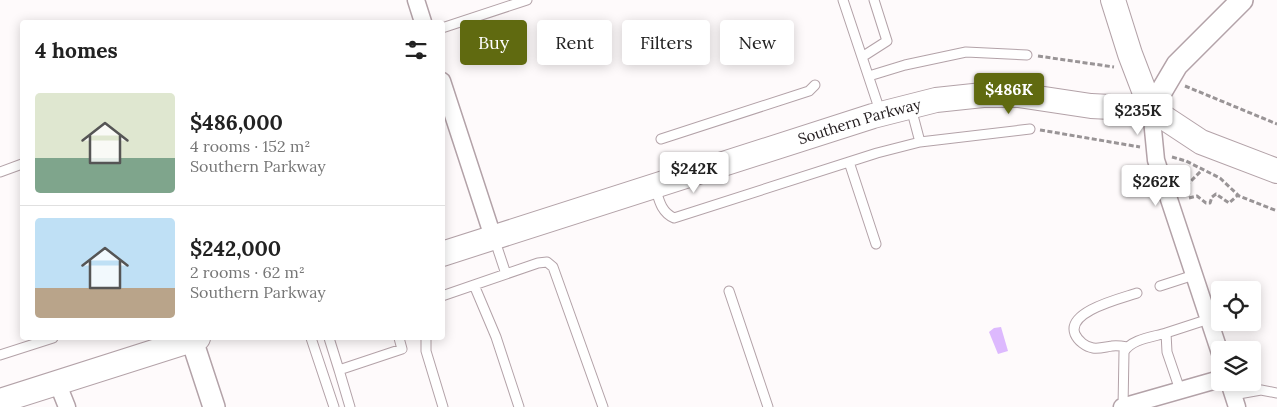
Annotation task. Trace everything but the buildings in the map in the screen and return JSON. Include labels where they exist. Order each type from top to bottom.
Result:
[{"type":"main road","points":[[1113,0],[1130,54],[1151,109],[1201,142],[1277,171]]},
{"type":"main road","name":"Southern Parkway","points":[[445,253],[881,114],[936,100],[983,95],[1018,95],[1091,106],[1151,109]]},
{"type":"main road","points":[[0,401],[192,340]]},
{"type":"street","points":[[416,0],[422,20]]},
{"type":"street","points":[[1216,341],[1156,160],[1151,109],[1177,65],[1242,0]]},
{"type":"street","points":[[445,90],[494,238]]},
{"type":"street","points":[[195,340],[214,407]]},
{"type":"street","points":[[1122,407],[1211,381]]},
{"type":"street","points":[[57,382],[67,407]]},
{"type":"lane","points":[[445,27],[527,0]]},
{"type":"lane","points":[[843,0],[881,114]]},
{"type":"lane","points":[[862,57],[887,41],[874,0]]},
{"type":"lane","points":[[868,76],[905,65],[966,52],[1027,55]]},
{"type":"lane","points":[[661,139],[809,91],[815,85]]},
{"type":"lane","points":[[910,106],[920,142]]},
{"type":"lane","points":[[654,186],[660,204],[667,215],[674,218],[849,162],[920,142],[1030,128]]},
{"type":"lane","points":[[849,162],[876,244]]},
{"type":"lane","points":[[0,172],[20,165]]},
{"type":"lane","points":[[494,238],[506,274]]},
{"type":"lane","points":[[445,295],[538,262],[547,262],[552,267],[603,407]]},
{"type":"lane","points":[[1160,286],[1194,275]]},
{"type":"lane","points":[[474,285],[496,337],[519,407]]},
{"type":"lane","points":[[729,291],[768,407]]},
{"type":"lane","points":[[1137,293],[1088,310],[1077,320],[1074,328],[1076,335],[1086,346],[1095,349],[1114,346],[1127,347],[1137,342],[1209,319]]},
{"type":"lane","points":[[1166,333],[1167,352],[1180,390]]},
{"type":"lane","points":[[0,355],[47,340]]},
{"type":"lane","points":[[315,340],[334,407]]},
{"type":"lane","points":[[330,340],[350,407]]},
{"type":"lane","points":[[339,370],[402,349],[400,340]]},
{"type":"lane","points":[[426,340],[426,351],[443,407]]},
{"type":"lane","points":[[1122,407],[1124,352],[1127,347]]},
{"type":"lane","points":[[1233,395],[1262,390],[1277,393]]},
{"type":"path","points":[[1027,55],[1060,58],[1114,67]]},
{"type":"path","points":[[1189,88],[1277,124]]},
{"type":"path","points":[[1030,128],[1132,144]]},
{"type":"path","points":[[1186,161],[1220,178],[1238,195],[1277,211]]},
{"type":"path","points":[[1186,186],[1203,169]]},
{"type":"path","points":[[1189,198],[1197,196],[1210,203],[1212,197],[1216,194],[1229,203],[1238,195]]},
{"type":"shaded area","points":[[1001,327],[1008,351],[998,354],[989,332],[994,328]]}]
